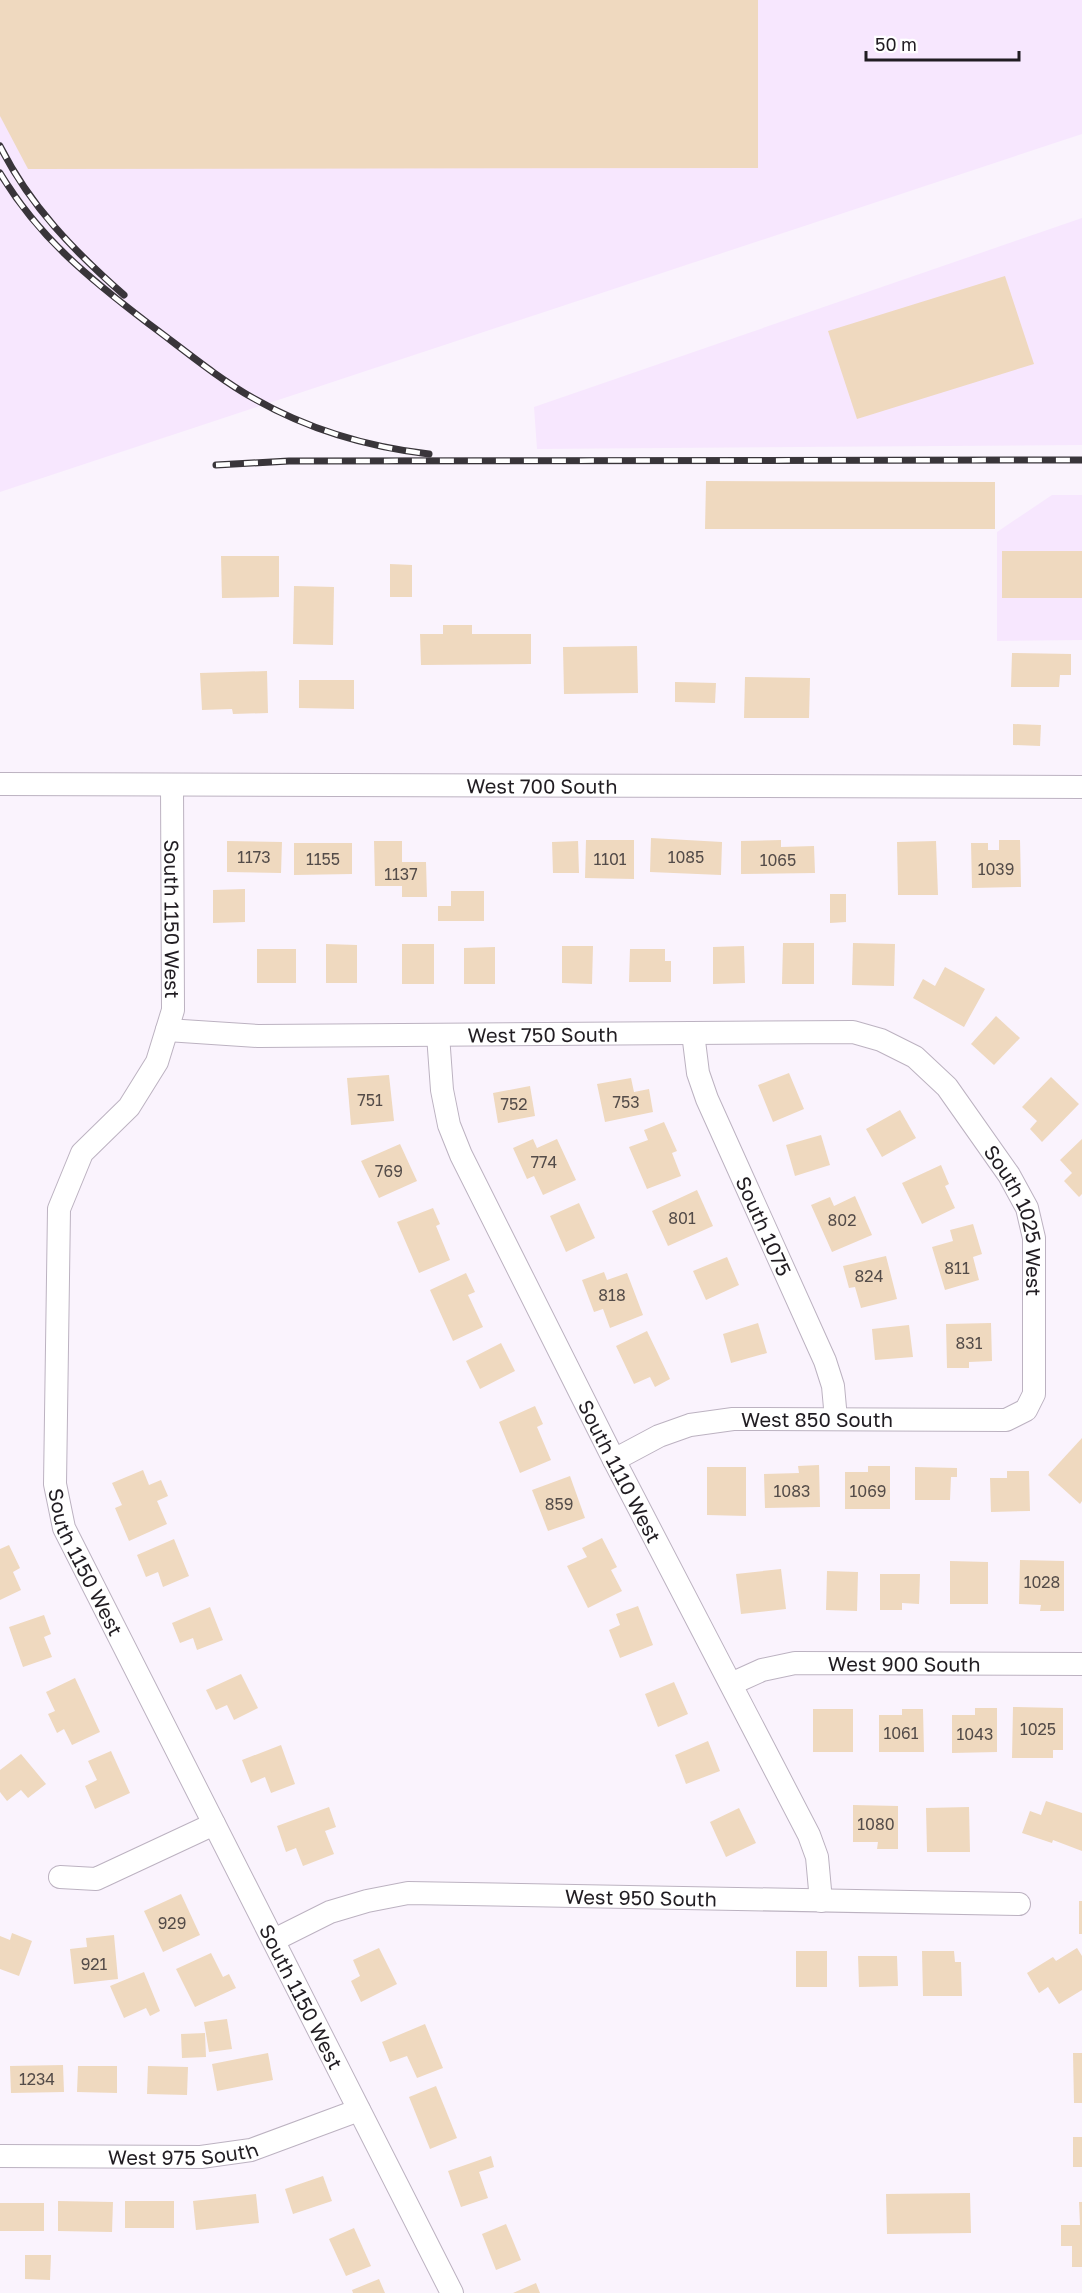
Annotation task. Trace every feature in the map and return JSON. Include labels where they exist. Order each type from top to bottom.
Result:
[{"type":"street","name":"West 700 South","points":[[0,784],[1082,787]]},
{"type":"street","name":"South 1150 West","points":[[172,785],[173,1010],[157,1062],[129,1107],[82,1153],[59,1209],[55,1484],[64,1528],[452,2293]]},
{"type":"street","name":"West 750 South","points":[[167,1030],[258,1036],[853,1032],[881,1040],[915,1057]]},
{"type":"street","name":"South 1075","points":[[693,1033],[698,1072],[707,1099],[825,1361],[833,1386],[836,1419]]},
{"type":"street","name":"South 1110 West","points":[[438,1035],[442,1090],[449,1125],[461,1155],[614,1460],[809,1834],[817,1857],[821,1900]]},
{"type":"street","name":"South 1025 West","points":[[915,1057],[947,1087],[1009,1175],[1027,1208],[1034,1238],[1034,1394],[1026,1410]]},
{"type":"street","name":"West 850 South","points":[[614,1460],[658,1436],[690,1425],[733,1419],[1006,1420],[1026,1410]]},
{"type":"street","name":"West 900 South","points":[[731,1684],[762,1670],[795,1663],[1082,1664]]},
{"type":"street","points":[[60,1877],[96,1879],[214,1824]]},
{"type":"street","name":"West 950 South","points":[[274,1940],[330,1912],[367,1900],[408,1893],[1019,1904]]},
{"type":"street","name":"West 975 South","points":[[0,2156],[201,2157],[251,2150],[359,2110]]},
{"type":"shaded area","points":[[0,0],[1082,0],[1082,134],[0,492]]},
{"type":"shaded area","points":[[1082,218],[1082,445],[537,449],[534,407]]},
{"type":"shaded area","points":[[1052,495],[1082,495],[1082,640],[997,641],[997,532]]},
{"type":"building","points":[[0,0],[758,0],[758,168],[28,169],[0,116]]},
{"type":"building","points":[[1005,276],[1034,364],[857,419],[828,331]]},
{"type":"building","points":[[706,481],[995,482],[995,529],[705,529]]},
{"type":"building","points":[[1002,551],[1082,551],[1082,598],[1002,598]]},
{"type":"building","points":[[221,556],[279,556],[279,597],[222,598]]},
{"type":"building","points":[[390,564],[412,565],[412,597],[390,597]]},
{"type":"building","points":[[294,586],[334,587],[333,645],[293,644]]},
{"type":"building","points":[[443,625],[472,625],[472,634],[531,634],[531,664],[421,665],[420,634],[443,634]]},
{"type":"building","points":[[637,646],[638,693],[564,694],[563,647]]},
{"type":"building","points":[[1012,653],[1071,654],[1071,675],[1060,675],[1059,687],[1011,687]]},
{"type":"building","points":[[267,671],[268,713],[233,714],[232,709],[202,710],[200,673]]},
{"type":"building","points":[[745,677],[810,678],[809,718],[744,718]]},
{"type":"building","points":[[299,680],[354,680],[354,709],[299,708]]},
{"type":"building","points":[[675,682],[716,683],[715,703],[675,702]]},
{"type":"building","points":[[1013,724],[1041,725],[1040,746],[1013,745]]},
{"type":"building","points":[[651,838],[722,842],[721,875],[650,872]]},
{"type":"building","points":[[586,840],[634,840],[634,879],[585,878]]},
{"type":"building","points":[[781,840],[781,847],[814,846],[815,873],[741,874],[741,841]]},
{"type":"building","points":[[999,840],[1020,840],[1021,887],[972,888],[971,843],[988,843],[988,850],[999,850]]},
{"type":"building","points":[[227,841],[282,842],[281,873],[227,872]]},
{"type":"building","points":[[374,841],[402,841],[402,862],[426,862],[427,897],[402,897],[402,886],[375,886]]},
{"type":"building","points":[[578,841],[579,873],[553,873],[552,842]]},
{"type":"building","points":[[936,841],[938,895],[898,895],[897,842]]},
{"type":"building","points":[[294,843],[352,843],[352,874],[294,875]]},
{"type":"building","points":[[245,889],[245,922],[213,923],[213,890]]},
{"type":"building","points":[[451,891],[484,891],[484,921],[438,921],[438,906],[451,906]]},
{"type":"building","points":[[830,894],[846,894],[846,922],[830,923]]},
{"type":"building","points":[[783,943],[814,943],[814,984],[782,984]]},
{"type":"building","points":[[853,943],[895,944],[894,986],[852,985]]},
{"type":"building","points":[[326,944],[357,945],[357,983],[326,983]]},
{"type":"building","points":[[402,944],[434,944],[434,984],[402,984]]},
{"type":"building","points":[[562,946],[593,946],[592,984],[562,983]]},
{"type":"building","points":[[744,946],[745,983],[713,984],[713,947]]},
{"type":"building","points":[[495,947],[495,984],[464,984],[464,948]]},
{"type":"building","points":[[257,949],[296,949],[296,983],[257,983]]},
{"type":"building","points":[[630,949],[665,949],[665,961],[671,961],[671,982],[629,982]]},
{"type":"building","points":[[945,967],[985,989],[964,1027],[913,998],[923,979],[935,986]]},
{"type":"building","points":[[996,1016],[1020,1038],[994,1065],[971,1044]]},
{"type":"building","points":[[789,1073],[804,1109],[773,1122],[758,1085]]},
{"type":"building","points":[[389,1075],[394,1121],[351,1125],[347,1078]]},
{"type":"building","points":[[1051,1077],[1079,1104],[1042,1142],[1030,1129],[1037,1121],[1022,1107]]},
{"type":"building","points":[[631,1078],[634,1092],[649,1089],[653,1112],[605,1122],[597,1084]]},
{"type":"building","points":[[530,1086],[535,1116],[498,1123],[493,1093]]},
{"type":"building","points":[[900,1110],[916,1138],[882,1157],[866,1129]]},
{"type":"building","points":[[664,1122],[677,1151],[672,1153],[681,1176],[647,1189],[629,1147],[648,1140],[644,1130]]},
{"type":"building","points":[[821,1135],[830,1165],[795,1176],[786,1145]]},
{"type":"building","points":[[533,1139],[537,1148],[557,1139],[576,1180],[543,1195],[534,1176],[527,1179],[513,1148]]},
{"type":"building","points":[[1082,1139],[1082,1194],[1079,1197],[1064,1181],[1072,1173],[1060,1160]]},
{"type":"building","points":[[400,1144],[417,1181],[379,1198],[361,1161]]},
{"type":"building","points":[[941,1165],[949,1184],[945,1186],[955,1208],[922,1224],[902,1183]]},
{"type":"building","points":[[697,1190],[713,1226],[668,1246],[652,1211]]},
{"type":"building","points":[[855,1196],[872,1235],[832,1252],[811,1205],[830,1197],[834,1206]]},
{"type":"building","points":[[579,1203],[595,1238],[566,1252],[550,1216]]},
{"type":"building","points":[[433,1208],[440,1224],[436,1226],[450,1260],[419,1273],[397,1222]]},
{"type":"building","points":[[973,1224],[982,1254],[973,1257],[979,1280],[945,1290],[932,1247],[953,1241],[950,1230]]},
{"type":"building","points":[[886,1256],[897,1299],[861,1308],[855,1287],[849,1288],[843,1266]]},
{"type":"building","points":[[727,1257],[739,1285],[706,1300],[693,1271]]},
{"type":"building","points":[[604,1272],[607,1280],[627,1273],[643,1315],[610,1328],[603,1309],[594,1312],[582,1280]]},
{"type":"building","points":[[466,1273],[475,1292],[468,1295],[483,1327],[453,1341],[430,1290]]},
{"type":"building","points":[[758,1323],[767,1353],[731,1363],[723,1334]]},
{"type":"building","points":[[991,1323],[992,1361],[969,1362],[969,1368],[947,1368],[946,1324]]},
{"type":"building","points":[[909,1325],[913,1357],[875,1360],[872,1329]]},
{"type":"building","points":[[647,1331],[670,1379],[655,1387],[650,1377],[634,1384],[616,1346]]},
{"type":"building","points":[[501,1343],[515,1371],[480,1389],[466,1361]]},
{"type":"building","points":[[535,1406],[543,1424],[537,1427],[551,1460],[520,1473],[499,1422]]},
{"type":"building","points":[[1082,1438],[1082,1501],[1080,1504],[1048,1475]]},
{"type":"building","points":[[819,1465],[820,1507],[765,1508],[764,1474],[799,1473],[798,1466]]},
{"type":"building","points":[[868,1466],[890,1466],[890,1509],[845,1509],[845,1472],[868,1472]]},
{"type":"building","points":[[707,1467],[746,1467],[746,1516],[707,1515]]},
{"type":"building","points":[[915,1467],[957,1468],[957,1477],[951,1477],[950,1500],[915,1500]]},
{"type":"building","points":[[143,1470],[149,1485],[161,1480],[168,1496],[157,1501],[167,1524],[129,1541],[115,1508],[122,1505],[112,1483]]},
{"type":"building","points":[[1007,1471],[1029,1471],[1030,1511],[991,1512],[990,1478],[1007,1478]]},
{"type":"building","points":[[570,1476],[585,1518],[548,1531],[532,1490]]},
{"type":"building","points":[[602,1538],[617,1567],[611,1570],[622,1591],[588,1608],[567,1566],[587,1557],[582,1548]]},
{"type":"building","points":[[174,1539],[189,1576],[163,1587],[158,1572],[146,1577],[137,1555]]},
{"type":"building","points":[[9,1545],[20,1568],[13,1572],[21,1590],[0,1600],[0,1549]]},
{"type":"building","points":[[1020,1560],[1064,1561],[1064,1611],[1040,1611],[1041,1605],[1019,1604]]},
{"type":"building","points":[[950,1561],[988,1562],[988,1604],[950,1604]]},
{"type":"building","points":[[781,1569],[786,1609],[741,1614],[736,1574]]},
{"type":"building","points":[[827,1571],[858,1572],[857,1611],[826,1610]]},
{"type":"building","points":[[880,1574],[920,1574],[919,1604],[902,1603],[902,1610],[880,1610]]},
{"type":"building","points":[[638,1606],[653,1645],[620,1658],[609,1630],[620,1625],[616,1614]]},
{"type":"building","points":[[210,1607],[223,1640],[197,1650],[193,1638],[180,1643],[172,1623]]},
{"type":"building","points":[[44,1615],[51,1634],[44,1637],[52,1657],[23,1667],[9,1627]]},
{"type":"building","points":[[241,1674],[258,1708],[234,1720],[227,1705],[216,1710],[206,1690]]},
{"type":"building","points":[[75,1678],[100,1732],[72,1745],[64,1729],[57,1733],[48,1714],[55,1711],[46,1692]]},
{"type":"building","points":[[674,1682],[688,1714],[658,1727],[645,1694]]},
{"type":"building","points":[[1013,1707],[1063,1708],[1063,1750],[1053,1750],[1053,1758],[1012,1758]]},
{"type":"building","points":[[975,1708],[997,1708],[997,1752],[952,1753],[952,1715],[975,1715]]},
{"type":"building","points":[[813,1709],[853,1709],[853,1752],[813,1752]]},
{"type":"building","points":[[902,1709],[923,1709],[924,1752],[879,1752],[879,1715],[902,1715]]},
{"type":"building","points":[[708,1741],[720,1771],[686,1784],[675,1755]]},
{"type":"building","points":[[281,1745],[295,1784],[271,1793],[265,1777],[251,1783],[242,1760]]},
{"type":"building","points":[[111,1751],[130,1793],[95,1809],[85,1786],[97,1780],[88,1761]]},
{"type":"building","points":[[21,1754],[46,1784],[28,1798],[21,1790],[7,1801],[0,1792],[0,1770]]},
{"type":"building","points":[[1046,1801],[1082,1813],[1082,1851],[1053,1840],[1052,1843],[1022,1833],[1030,1811],[1041,1815]]},
{"type":"building","points":[[853,1805],[898,1806],[898,1849],[877,1849],[878,1842],[853,1842]]},
{"type":"building","points":[[329,1807],[336,1827],[325,1831],[334,1854],[303,1866],[296,1848],[286,1852],[277,1826]]},
{"type":"building","points":[[969,1807],[970,1852],[927,1852],[926,1808]]},
{"type":"building","points":[[739,1808],[756,1843],[726,1857],[710,1822]]},
{"type":"building","points":[[181,1894],[200,1935],[163,1952],[144,1911]]},
{"type":"building","points":[[1079,1901],[1082,1901],[1082,1934],[1079,1934]]},
{"type":"building","points":[[12,1933],[32,1941],[19,1976],[0,1969],[0,1936],[10,1940]]},
{"type":"building","points":[[114,1935],[118,1979],[74,1984],[70,1949],[87,1947],[86,1938]]},
{"type":"building","points":[[379,1948],[397,1984],[361,2002],[351,1981],[360,1976],[353,1960]]},
{"type":"building","points":[[1077,1948],[1082,1956],[1082,1990],[1059,2004],[1048,1987],[1039,1993],[1027,1973],[1053,1957],[1056,1961]]},
{"type":"building","points":[[796,1951],[827,1951],[827,1987],[796,1987]]},
{"type":"building","points":[[922,1951],[954,1951],[955,1962],[961,1962],[962,1996],[923,1996]]},
{"type":"building","points":[[211,1953],[223,1977],[229,1974],[236,1988],[195,2007],[176,1969]]},
{"type":"building","points":[[858,1956],[897,1956],[898,1986],[859,1987]]},
{"type":"building","points":[[144,1972],[160,2011],[150,2016],[146,2008],[124,2018],[110,1986]]},
{"type":"building","points":[[227,2019],[232,2049],[209,2052],[204,2022]]},
{"type":"building","points":[[425,2024],[443,2068],[417,2078],[407,2056],[390,2062],[382,2042]]},
{"type":"building","points":[[205,2033],[206,2057],[182,2058],[181,2034]]},
{"type":"building","points":[[268,2053],[273,2080],[217,2091],[212,2064]]},
{"type":"building","points":[[1073,2053],[1082,2053],[1082,2103],[1074,2103]]},
{"type":"building","points":[[63,2065],[64,2092],[11,2093],[10,2066]]},
{"type":"building","points":[[78,2066],[117,2066],[117,2093],[77,2092]]},
{"type":"building","points":[[148,2066],[188,2067],[187,2095],[147,2094]]},
{"type":"building","points":[[436,2086],[457,2138],[430,2149],[409,2097]]},
{"type":"building","points":[[1073,2137],[1082,2137],[1082,2167],[1073,2167]]},
{"type":"building","points":[[491,2156],[494,2167],[479,2172],[488,2198],[461,2207],[448,2171]]},
{"type":"building","points":[[323,2176],[332,2201],[293,2214],[285,2189]]},
{"type":"building","points":[[970,2193],[971,2233],[887,2234],[886,2194]]},
{"type":"building","points":[[256,2194],[259,2223],[196,2230],[193,2201]]},
{"type":"building","points":[[58,2201],[113,2202],[112,2232],[58,2231]]},
{"type":"building","points":[[125,2201],[174,2201],[174,2228],[125,2228]]},
{"type":"building","points":[[1079,2202],[1082,2202],[1082,2267],[1072,2267],[1072,2246],[1061,2246],[1061,2225],[1080,2225]]},
{"type":"building","points":[[0,2203],[44,2203],[44,2231],[0,2231]]},
{"type":"building","points":[[506,2224],[521,2260],[496,2270],[482,2234]]},
{"type":"building","points":[[354,2228],[371,2266],[346,2276],[329,2239]]},
{"type":"building","points":[[25,2255],[51,2255],[50,2280],[25,2279]]},
{"type":"building","points":[[379,2279],[385,2293],[353,2293],[352,2290]]},
{"type":"building","points":[[536,2283],[540,2293],[513,2293]]},
{"type":"railway","points":[[0,146],[39,208],[88,262],[124,295]]},
{"type":"railway","points":[[0,173],[31,218],[86,274],[226,381],[274,409],[338,435],[383,447],[429,454]]},
{"type":"railway","points":[[216,465],[289,461],[1082,460]]}]
